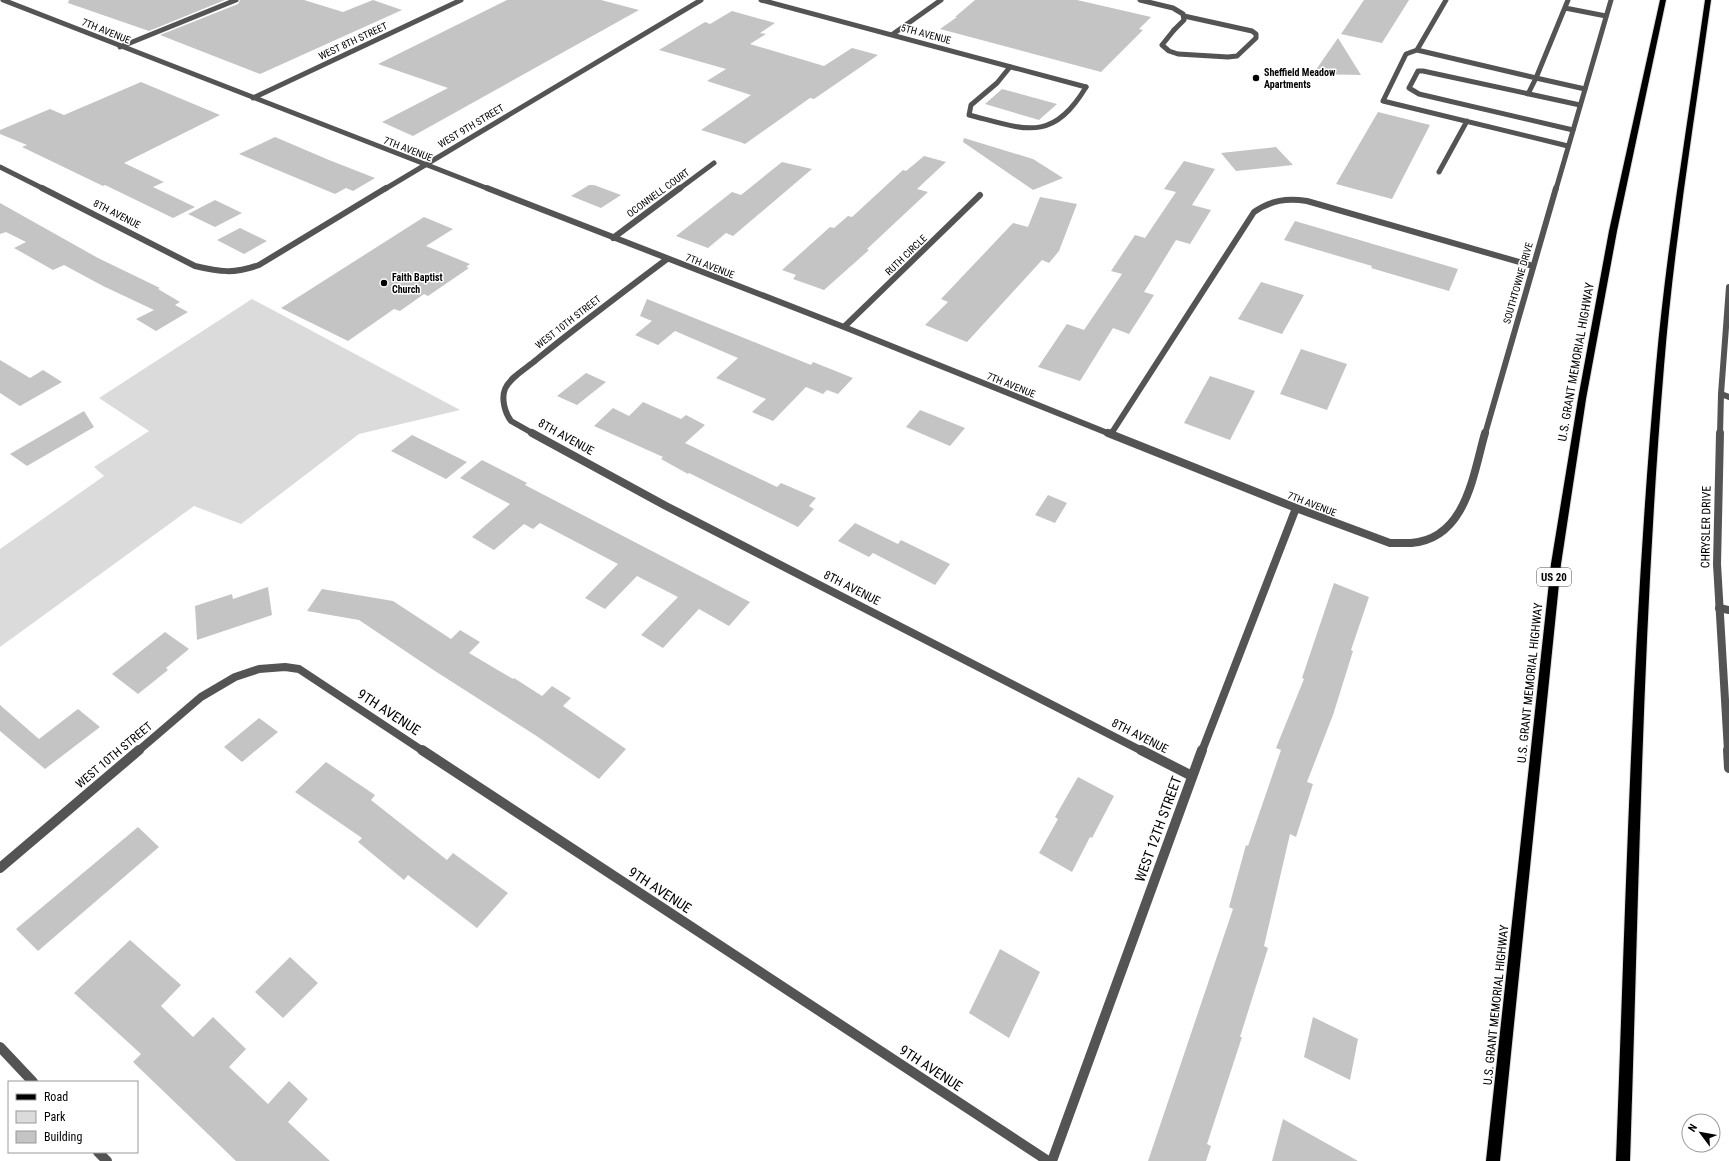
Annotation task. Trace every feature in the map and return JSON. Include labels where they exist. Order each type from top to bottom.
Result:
[{"type":"main road","name":"U.S. GRANT MEMORIAL HIGHWAY","points":[[1493,1161],[1556,564],[1582,399],[1613,231],[1663,0]]},
{"type":"main road","points":[[1702,0],[1705,19]]},
{"type":"main road","points":[[1623,1161],[1644,574],[1660,363],[1673,249],[1708,0]]},
{"type":"street","name":"7TH AVENUE","points":[[2,0],[844,327],[1296,508],[1390,543],[1411,543]]},
{"type":"street","points":[[120,47],[236,0]]},
{"type":"street","name":"WEST 8TH STREET","points":[[253,98],[461,0]]},
{"type":"street","name":"WEST 9TH STREET","points":[[227,272],[248,269],[282,252],[424,164],[702,0]]},
{"type":"street","name":"5TH AVENUE","points":[[761,0],[893,34],[1086,87],[1076,103],[1061,120],[1044,129],[1030,129],[969,115],[971,104],[997,82],[1010,67]]},
{"type":"street","points":[[893,34],[941,0]]},
{"type":"street","points":[[1140,0],[1173,8],[1184,16],[1252,31],[1256,34],[1256,38],[1237,56],[1187,56],[1169,51],[1162,45],[1184,20],[1184,16]]},
{"type":"street","points":[[1417,50],[1446,0]]},
{"type":"street","points":[[1528,94],[1568,0]]},
{"type":"street","name":"SOUTHTOWNE DRIVE","points":[[1411,543],[1418,543],[1439,535],[1452,524],[1466,498],[1611,0]]},
{"type":"street","points":[[1565,8],[1606,16]]},
{"type":"street","points":[[1568,146],[1383,101],[1406,54],[1417,50],[1585,89]]},
{"type":"street","points":[[1573,130],[1419,94],[1409,88],[1418,71],[1423,71],[1580,105]]},
{"type":"street","points":[[1439,172],[1467,121]]},
{"type":"street","name":"OCONNELL COURT","points":[[613,238],[714,163]]},
{"type":"street","name":"8TH AVENUE","points":[[0,167],[195,266],[220,272],[227,272]]},
{"type":"street","name":"RUTH CIRCLE","points":[[844,327],[980,194]]},
{"type":"street","points":[[1111,434],[1254,212],[1270,202],[1291,199],[1307,201],[1533,266]]},
{"type":"street","name":"WEST 10TH STREET","points":[[505,415],[504,400],[506,388],[516,377],[667,259]]},
{"type":"street","name":"CHRYSLER DRIVE","points":[[1729,287],[1721,394],[1717,564],[1729,768]]},
{"type":"street","points":[[1721,394],[1729,397]]},
{"type":"street","name":"8TH AVENUE","points":[[505,415],[511,420],[666,506],[1192,776]]},
{"type":"street","name":"WEST 12TH STREET","points":[[1052,1161],[1192,776],[1296,508]]},
{"type":"street","points":[[1719,608],[1729,610]]},
{"type":"street","name":"9TH AVENUE","points":[[250,670],[286,666],[299,669],[1048,1161]]},
{"type":"street","name":"WEST 10TH STREET","points":[[0,868],[201,697],[226,680],[250,670]]},
{"type":"street","points":[[0,1047],[32,1081]]},
{"type":"street","points":[[99,1153],[107,1161]]},
{"type":"green space","points":[[252,299],[460,410],[359,434],[241,524],[194,506],[0,647],[0,549],[104,476],[94,467],[149,431],[99,398]]},
{"type":"building","points":[[69,0],[225,0],[149,31],[68,3]]},
{"type":"building","points":[[240,0],[304,0],[343,12],[373,0],[402,10],[260,74],[160,35],[238,4]]},
{"type":"building","points":[[507,0],[601,0],[639,10],[413,136],[382,122],[448,88],[378,64]]},
{"type":"building","points":[[975,0],[1077,0],[1151,17],[1139,29],[1143,30],[1101,72],[940,29],[957,17],[955,17]]},
{"type":"building","points":[[1364,0],[1409,0],[1382,43],[1341,34]]},
{"type":"building","points":[[732,11],[775,23],[760,33],[766,34],[750,44],[824,66],[852,48],[878,55],[814,99],[810,98],[745,144],[701,130],[751,95],[707,81],[726,69],[659,50],[705,22],[710,24]]},
{"type":"building","points":[[1338,38],[1361,75],[1313,74]]},
{"type":"building","points":[[141,82],[220,115],[124,163],[164,182],[153,187],[195,207],[173,218],[22,147],[27,145],[0,134],[0,130],[50,109],[64,115]]},
{"type":"building","points":[[1002,89],[1057,104],[1039,120],[985,104]]},
{"type":"building","points":[[1378,112],[1430,125],[1392,199],[1336,184]]},
{"type":"building","points":[[275,137],[375,178],[353,191],[346,188],[335,194],[239,154]]},
{"type":"building","points":[[964,138],[1033,159],[1063,178],[1033,190],[963,142]]},
{"type":"building","points":[[1276,147],[1293,165],[1236,171],[1221,153]]},
{"type":"building","points":[[924,156],[946,162],[917,189],[928,192],[867,249],[869,250],[824,290],[793,279],[796,275],[782,270],[830,227],[834,228],[848,216],[852,217],[903,170],[906,171]]},
{"type":"building","points":[[1184,161],[1215,169],[1192,205],[1211,210],[1190,244],[1176,240],[1144,292],[1154,295],[1129,334],[1113,328],[1080,381],[1038,367],[1067,324],[1084,330],[1122,274],[1111,271],[1135,235],[1145,238],[1176,192],[1164,189]]},
{"type":"building","points":[[782,162],[812,169],[733,236],[726,233],[708,248],[676,236],[732,192],[741,195]]},
{"type":"building","points":[[589,185],[594,185],[621,195],[601,208],[571,196]]},
{"type":"building","points":[[1040,197],[1077,204],[1059,251],[1049,263],[1042,260],[967,342],[925,325],[948,302],[941,299],[1013,223],[1028,227]]},
{"type":"building","points":[[215,200],[242,213],[215,227],[188,214]]},
{"type":"building","points":[[0,203],[98,258],[160,288],[158,289],[180,302],[175,305],[188,312],[156,331],[136,319],[154,310],[103,286],[64,265],[53,270],[14,248],[26,242],[6,232],[0,234]]},
{"type":"building","name":"Faith Baptist Church","points":[[424,217],[453,229],[426,246],[470,264],[466,267],[469,268],[428,296],[424,294],[400,311],[394,309],[348,341],[281,308]]},
{"type":"building","points":[[1295,221],[1458,269],[1449,291],[1284,240]]},
{"type":"building","points":[[240,228],[267,241],[244,254],[217,240]]},
{"type":"building","points":[[1261,282],[1304,295],[1282,334],[1238,319]]},
{"type":"building","points":[[647,299],[811,365],[813,362],[853,378],[838,394],[827,390],[823,394],[806,387],[773,421],[752,412],[766,399],[716,378],[738,358],[675,331],[658,345],[635,335],[652,321],[640,316]]},
{"type":"building","points":[[1301,349],[1347,364],[1327,410],[1280,394]]},
{"type":"building","points":[[0,360],[30,378],[43,370],[62,382],[20,406],[0,393]]},
{"type":"building","points":[[586,373],[606,382],[577,405],[557,396]]},
{"type":"building","points":[[1210,376],[1255,391],[1230,440],[1184,423]]},
{"type":"building","points":[[643,402],[681,419],[686,415],[705,425],[685,443],[777,487],[781,483],[816,498],[809,506],[814,509],[798,527],[689,473],[688,474],[661,459],[663,457],[594,426],[613,408],[629,416]]},
{"type":"building","points":[[920,410],[965,428],[950,446],[906,427]]},
{"type":"building","points":[[84,411],[94,427],[27,466],[10,454]]},
{"type":"building","points":[[412,435],[467,462],[446,479],[391,451]]},
{"type":"building","points":[[482,460],[527,483],[525,485],[750,602],[729,626],[699,609],[663,648],[641,635],[678,597],[637,576],[605,609],[585,598],[618,564],[540,523],[533,529],[524,524],[494,550],[472,537],[510,504],[460,478]]},
{"type":"building","points":[[1048,495],[1067,503],[1055,523],[1035,515]]},
{"type":"building","points":[[855,523],[898,544],[901,540],[950,564],[935,585],[873,553],[869,557],[838,541]]},
{"type":"building","points":[[1334,583],[1369,597],[1351,650],[1353,651],[1333,715],[1307,782],[1313,784],[1296,837],[1290,834],[1264,946],[1268,948],[1240,1037],[1242,1037],[1207,1144],[1211,1146],[1206,1161],[1148,1161],[1233,909],[1229,907],[1246,845],[1248,846],[1281,750],[1276,748],[1304,679],[1302,678]]},
{"type":"building","points":[[268,587],[272,615],[197,640],[195,606],[232,594],[233,599]]},
{"type":"building","points":[[322,589],[393,601],[451,639],[460,630],[480,642],[469,653],[513,679],[514,678],[542,696],[552,686],[571,698],[563,706],[626,749],[599,779],[535,735],[359,620],[307,611]]},
{"type":"building","points":[[165,632],[189,649],[166,668],[168,670],[138,694],[112,674]]},
{"type":"building","points":[[0,705],[39,739],[78,709],[100,727],[45,769],[0,731]]},
{"type":"building","points":[[259,718],[278,732],[242,762],[224,747]]},
{"type":"building","points":[[326,762],[375,795],[371,800],[447,860],[453,853],[508,893],[477,928],[408,875],[404,880],[358,842],[362,838],[295,792]]},
{"type":"building","points":[[1078,777],[1114,796],[1072,872],[1039,853],[1058,819],[1055,817]]},
{"type":"building","points":[[138,827],[159,847],[38,951],[16,929]]},
{"type":"building","points":[[130,940],[181,985],[161,1006],[193,1037],[213,1017],[246,1049],[229,1067],[268,1104],[289,1081],[308,1099],[288,1122],[330,1161],[236,1161],[133,1062],[141,1054],[74,993]]},
{"type":"building","points":[[1000,949],[1040,972],[1009,1038],[969,1013]]},
{"type":"building","points":[[290,957],[318,983],[283,1018],[255,992]]},
{"type":"building","points":[[1313,1017],[1358,1039],[1350,1080],[1304,1057]]},
{"type":"building","points":[[1283,1119],[1358,1161],[1272,1161]]},
{"type":"place","name":"Sheffield Meadow Apartments","points":[[1256,78]]},
{"type":"place","name":"Faith Baptist Church","points":[[384,283]]}]
